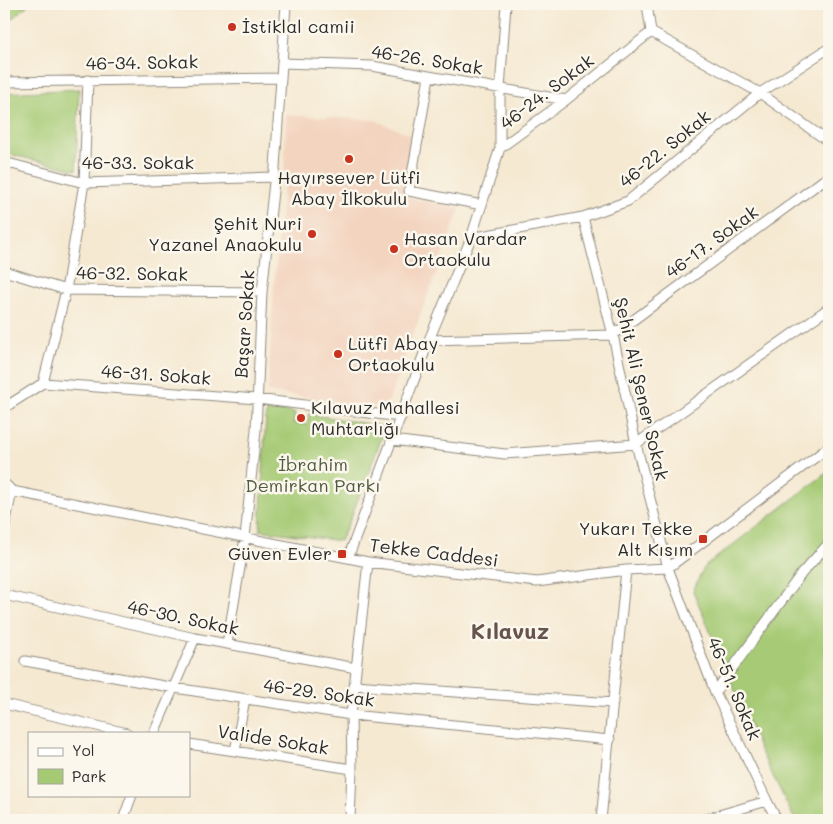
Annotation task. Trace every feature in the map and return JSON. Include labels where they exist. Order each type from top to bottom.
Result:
[{"type":"street","name":"Başar Sokak","points":[[227,644],[244,538],[256,430],[262,292],[274,176],[286,4]]},
{"type":"street","points":[[500,148],[500,89],[506,4]]},
{"type":"street","points":[[647,4],[651,32],[760,93],[829,142]]},
{"type":"street","name":"46-24. Sokak","points":[[348,558],[429,340],[471,238],[500,148],[566,100],[651,32]]},
{"type":"street","name":"46-22. Sokak","points":[[471,238],[584,217],[628,201],[760,93],[829,48]]},
{"type":"street","name":"46-26. Sokak","points":[[282,63],[372,66],[566,100]]},
{"type":"street","points":[[429,77],[409,191],[482,205]]},
{"type":"street","name":"46-34. Sokak","points":[[4,82],[281,78]]},
{"type":"street","points":[[4,408],[44,383],[66,290],[84,183],[88,80]]},
{"type":"street","name":"46-33. Sokak","points":[[4,162],[84,183],[274,176]]},
{"type":"street","name":"46-17. Sokak","points":[[614,335],[829,176]]},
{"type":"street","name":"Şehit Ali Şener Sokak","points":[[584,217],[614,335],[636,444],[668,568]]},
{"type":"street","name":"46-32. Sokak","points":[[4,271],[66,290],[262,292]]},
{"type":"street","points":[[392,440],[505,454],[636,444],[829,308]]},
{"type":"street","points":[[429,340],[614,335]]},
{"type":"street","name":"46-31. Sokak","points":[[44,383],[256,399],[401,417]]},
{"type":"street","points":[[668,568],[829,447]]},
{"type":"street","points":[[4,483],[12,491],[4,530]]},
{"type":"street","name":"Tekke Caddesi","points":[[12,491],[368,562],[537,582],[626,570],[668,568]]},
{"type":"street","points":[[715,692],[802,573],[829,543]]},
{"type":"street","points":[[350,820],[354,685],[368,562]]},
{"type":"street","name":"46-51. Sokak","points":[[668,568],[715,692],[766,801],[777,820]]},
{"type":"street","points":[[602,820],[626,570]]},
{"type":"street","name":"46-30. Sokak","points":[[4,594],[195,638],[356,668]]},
{"type":"street","points":[[154,732],[195,638]]},
{"type":"street","name":"46-29. Sokak","points":[[25,660],[175,688],[352,715],[610,740]]},
{"type":"street","name":"46-29. Sokak","points":[[354,685],[612,702]]},
{"type":"street","points":[[235,751],[245,699]]},
{"type":"street","points":[[4,704],[123,732]]},
{"type":"street","name":"Valide Sokak","points":[[190,744],[352,769]]},
{"type":"street","points":[[123,820],[132,796]]},
{"type":"street","points":[[702,820],[766,801]]},
{"type":"shaded area","points":[[286,115],[374,120],[419,138],[403,196],[460,208],[386,408],[268,392],[274,283],[284,181]]},
{"type":"green space","points":[[4,4],[29,4],[4,26]]},
{"type":"green space","points":[[79,89],[76,170],[4,153],[4,93]]},
{"type":"green space","name":"İbrahim Demirkan Parkı","points":[[271,408],[295,413],[293,423],[307,425],[309,414],[386,427],[340,541],[260,530],[266,414]]},
{"type":"green space","points":[[829,471],[829,820],[795,820],[760,750],[693,591],[704,567]]},
{"type":"place","name":"İstiklal camii","points":[[232,27]]},
{"type":"place","name":"Hayırsever Lütfi Abay İlkokulu","points":[[349,159]]},
{"type":"place","name":"Şehit Nuri Yazanel Anaokulu","points":[[312,234]]},
{"type":"place","name":"Hasan Vardar Ortaokulu","points":[[394,249]]},
{"type":"place","name":"Lütfi Abay Ortaokulu","points":[[338,354]]},
{"type":"place","name":"Kılavuz Mahallesi Muhtarlığı","points":[[301,418]]},
{"type":"place","name":"Yukarı Tekke Alt Kısım","points":[[703,539]]},
{"type":"place","name":"Güven Evler","points":[[342,554]]},
{"type":"district","name":"Kılavuz","points":[[510,631]]}]
